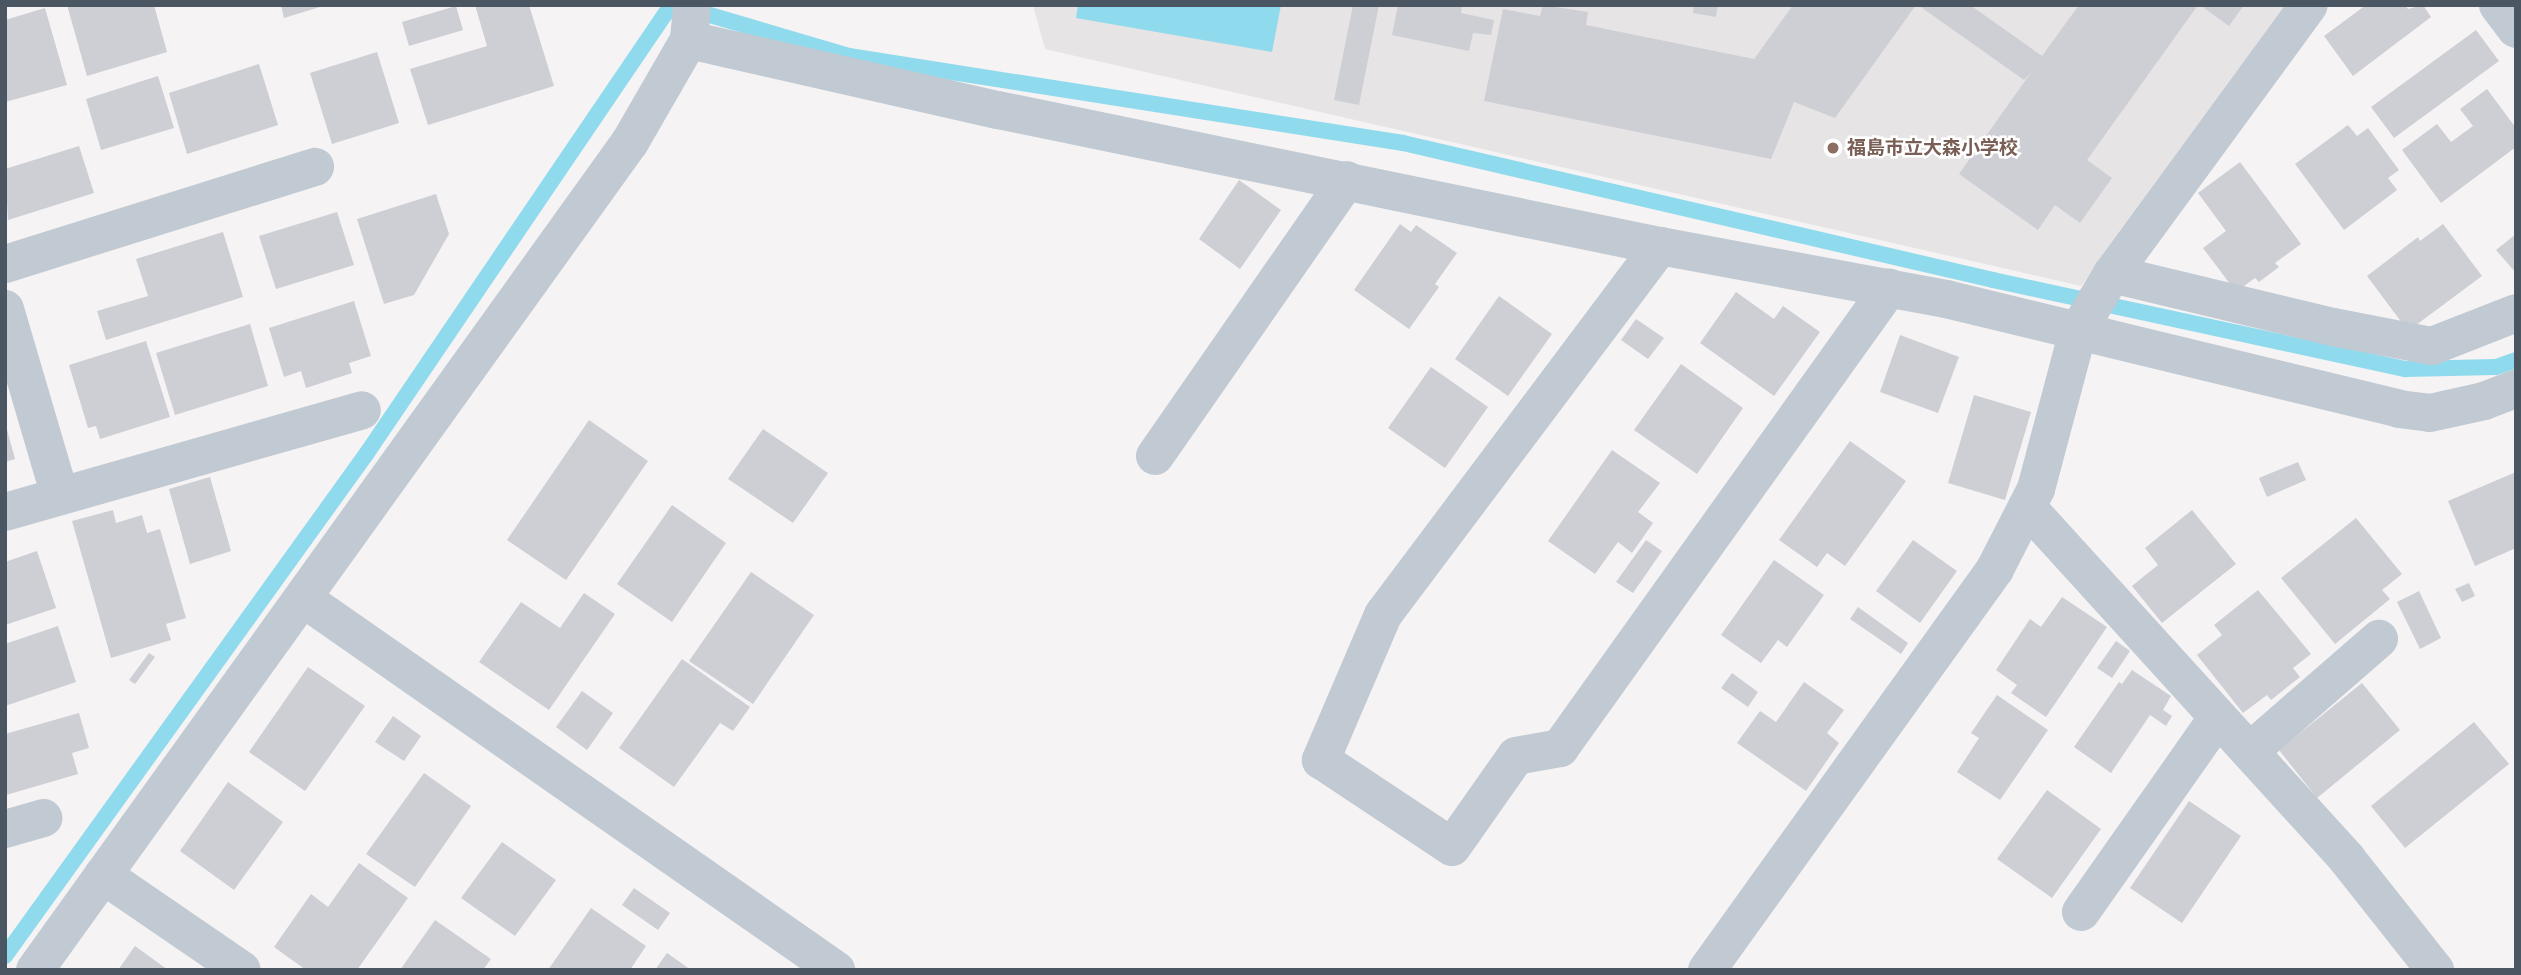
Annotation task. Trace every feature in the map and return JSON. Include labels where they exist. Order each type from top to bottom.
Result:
[{"type":"street","points":[[1707,970],[1995,569],[2036,489],[2096,302],[2309,5]]},
{"type":"street","points":[[2498,5],[2516,29]]},
{"type":"street","points":[[35,970],[630,142],[691,23],[998,110],[1660,246],[1889,288],[2096,302],[2333,327],[2432,346],[2516,313]]},
{"type":"street","points":[[5,264],[315,167]]},
{"type":"street","points":[[1155,456],[1347,180]]},
{"type":"street","points":[[1660,246],[1383,615],[1321,761],[1452,847],[1516,756],[1560,748],[1889,288]]},
{"type":"street","points":[[2096,302],[2399,409],[2430,413],[2484,401],[2516,389]]},
{"type":"street","points":[[5,309],[60,496]]},
{"type":"street","points":[[5,512],[362,410]]},
{"type":"street","points":[[2027,508],[2347,859],[2435,970]]},
{"type":"street","points":[[304,599],[836,970]]},
{"type":"street","points":[[2250,751],[2379,639]]},
{"type":"street","points":[[2081,912],[2218,717]]},
{"type":"street","points":[[5,829],[43,818]]},
{"type":"street","points":[[103,875],[242,970]]},
{"type":"shaded area","name":"福島市立大森小学校","points":[[1033,5],[2296,5],[2081,286],[1045,49]]},
{"type":"water","points":[[1078,5],[1281,5],[1272,52],[1076,18]]},
{"type":"building","points":[[67,5],[154,5],[167,52],[87,76]]},
{"type":"building","points":[[281,5],[323,5],[323,6],[284,18]]},
{"type":"building","points":[[475,5],[529,5],[554,86],[428,125],[410,69],[487,46]]},
{"type":"building","points":[[1353,5],[1379,5],[1359,105],[1334,100]]},
{"type":"building","points":[[1398,5],[1462,5],[1461,13],[1494,20],[1491,35],[1473,33],[1469,51],[1392,35]]},
{"type":"building","points":[[1543,5],[1588,12],[1586,25],[1754,59],[1793,5],[1916,5],[1835,118],[1794,102],[1771,159],[1484,101],[1503,9],[1540,16]]},
{"type":"building","points":[[1694,5],[1718,5],[1716,17],[1693,13]]},
{"type":"building","points":[[1918,5],[1970,5],[2042,56],[2079,5],[2198,5],[2087,160],[2112,178],[2080,223],[2055,205],[2038,230],[1959,174],[2032,71],[2024,80]]},
{"type":"building","points":[[2200,5],[2244,5],[2229,26]]},
{"type":"building","points":[[2366,5],[2405,5],[2408,9],[2423,5],[2431,17],[2353,76],[2324,36]]},
{"type":"building","points":[[456,6],[463,30],[409,46],[402,22]]},
{"type":"building","points":[[45,8],[67,85],[5,102],[5,20]]},
{"type":"building","points":[[2476,30],[2499,61],[2394,138],[2371,107]]},
{"type":"building","points":[[377,52],[399,123],[332,144],[310,73]]},
{"type":"building","points":[[259,64],[278,125],[187,154],[169,93]]},
{"type":"building","points":[[158,76],[174,128],[101,150],[86,99]]},
{"type":"building","points":[[2487,89],[2516,128],[2516,147],[2441,203],[2402,150],[2437,124],[2451,142],[2473,126],[2460,109]]},
{"type":"building","points":[[2348,125],[2357,136],[2368,128],[2399,170],[2388,178],[2397,190],[2344,230],[2295,164]]},
{"type":"building","points":[[79,146],[94,193],[8,220],[5,169]]},
{"type":"building","points":[[2240,162],[2301,244],[2275,263],[2279,267],[2259,282],[2255,278],[2236,292],[2203,248],[2226,231],[2198,193]]},
{"type":"building","points":[[1239,180],[1281,210],[1240,269],[1199,239]]},
{"type":"building","points":[[436,194],[449,234],[414,295],[384,304],[357,219]]},
{"type":"building","points":[[337,212],[354,265],[276,289],[259,236]]},
{"type":"building","points":[[1400,224],[1411,232],[1416,225],[1457,253],[1435,284],[1439,287],[1409,329],[1354,290]]},
{"type":"building","points":[[2443,224],[2482,276],[2408,331],[2367,276],[2418,237],[2420,241]]},
{"type":"building","points":[[223,232],[243,297],[106,340],[97,311],[148,296],[136,259]]},
{"type":"building","points":[[2516,234],[2516,273],[2496,250]]},
{"type":"building","points":[[1736,292],[1774,319],[1783,306],[1820,332],[1774,396],[1700,343]]},
{"type":"building","points":[[1499,296],[1552,334],[1508,396],[1455,359]]},
{"type":"building","points":[[354,301],[371,356],[349,363],[352,373],[306,388],[301,371],[284,377],[269,328]]},
{"type":"building","points":[[1636,319],[1664,338],[1648,359],[1621,340]]},
{"type":"building","points":[[250,324],[268,386],[175,415],[156,353]]},
{"type":"building","points":[[1900,335],[1959,357],[1938,413],[1880,392]]},
{"type":"building","points":[[146,341],[170,417],[100,439],[96,426],[88,428],[69,365]]},
{"type":"building","points":[[1681,364],[1743,408],[1697,474],[1634,430]]},
{"type":"building","points":[[1431,367],[1488,407],[1445,468],[1388,428]]},
{"type":"building","points":[[1974,395],[2031,412],[2005,500],[1948,483]]},
{"type":"building","points":[[589,420],[648,461],[566,580],[507,540]]},
{"type":"building","points":[[5,427],[15,459],[5,462]]},
{"type":"building","points":[[763,429],[828,473],[793,523],[728,479]]},
{"type":"building","points":[[1850,441],[1906,481],[1845,566],[1827,553],[1817,567],[1779,540]]},
{"type":"building","points":[[1612,450],[1660,483],[1638,512],[1653,523],[1632,553],[1618,542],[1595,574],[1548,541]]},
{"type":"building","points":[[2298,462],[2306,480],[2267,497],[2259,478]]},
{"type":"building","points":[[2516,472],[2516,548],[2475,566],[2448,501]]},
{"type":"building","points":[[210,477],[231,551],[190,564],[169,489]]},
{"type":"building","points":[[672,505],[726,543],[672,622],[617,584]]},
{"type":"building","points":[[113,510],[116,523],[142,515],[147,533],[160,529],[186,618],[166,624],[171,640],[111,658],[72,521]]},
{"type":"building","points":[[2192,510],[2236,564],[2162,623],[2132,586],[2158,565],[2145,548]]},
{"type":"building","points":[[2356,518],[2402,574],[2382,590],[2390,599],[2335,644],[2281,578]]},
{"type":"building","points":[[1646,540],[1662,551],[1633,593],[1616,582]]},
{"type":"building","points":[[1913,540],[1957,571],[1920,623],[1876,591]]},
{"type":"building","points":[[37,551],[56,608],[5,625],[5,562]]},
{"type":"building","points":[[1774,560],[1824,595],[1787,647],[1778,640],[1761,663],[1721,635]]},
{"type":"building","points":[[751,572],[814,615],[753,704],[689,661]]},
{"type":"building","points":[[2469,583],[2475,596],[2462,602],[2455,589]]},
{"type":"building","points":[[2258,590],[2311,654],[2293,668],[2300,677],[2271,700],[2267,695],[2243,713],[2197,655],[2222,635],[2214,625]]},
{"type":"building","points":[[2419,591],[2441,638],[2420,649],[2397,602]]},
{"type":"building","points":[[584,593],[615,614],[549,710],[479,662],[521,602],[560,628]]},
{"type":"building","points":[[2062,597],[2107,627],[2046,717],[2011,693],[2017,685],[1996,670],[2030,619],[2041,627]]},
{"type":"building","points":[[1858,607],[1908,643],[1901,654],[1850,619]]},
{"type":"building","points":[[58,626],[76,682],[5,706],[5,644]]},
{"type":"building","points":[[2116,641],[2130,651],[2112,678],[2097,668]]},
{"type":"building","points":[[149,653],[155,657],[135,684],[129,680]]},
{"type":"building","points":[[682,659],[750,707],[733,731],[720,723],[674,787],[619,748]]},
{"type":"building","points":[[308,667],[365,706],[305,791],[249,752]]},
{"type":"building","points":[[2132,670],[2171,696],[2163,710],[2172,716],[2166,726],[2150,715],[2111,773],[2074,747],[2119,682],[2122,684]]},
{"type":"building","points":[[1732,673],[1758,692],[1748,707],[1721,688]]},
{"type":"building","points":[[1804,682],[1844,710],[1827,733],[1839,743],[1806,791],[1737,743],[1760,711],[1776,722]]},
{"type":"building","points":[[2362,683],[2400,730],[2317,798],[2279,750]]},
{"type":"building","points":[[582,691],[613,713],[587,750],[556,727]]},
{"type":"building","points":[[1997,695],[2048,730],[2000,800],[1957,772],[1979,738],[1971,733]]},
{"type":"building","points":[[79,713],[89,748],[72,753],[78,774],[6,795],[5,734]]},
{"type":"building","points":[[393,716],[421,736],[404,761],[375,742]]},
{"type":"building","points":[[2474,722],[2509,764],[2405,848],[2371,806]]},
{"type":"building","points":[[424,773],[471,806],[415,887],[366,854]]},
{"type":"building","points":[[228,782],[283,822],[234,890],[180,851]]},
{"type":"building","points":[[2047,790],[2101,829],[2052,898],[1997,859]]},
{"type":"building","points":[[2189,801],[2241,836],[2182,923],[2130,888]]},
{"type":"building","points":[[502,842],[556,880],[515,936],[461,898]]},
{"type":"building","points":[[359,863],[408,898],[357,970],[306,970],[274,947],[311,894],[328,907]]},
{"type":"building","points":[[634,888],[670,913],[658,930],[622,905]]},
{"type":"building","points":[[591,908],[646,946],[630,970],[548,970]]},
{"type":"building","points":[[435,920],[491,959],[483,970],[400,970]]},
{"type":"building","points":[[135,946],[168,970],[118,970]]},
{"type":"building","points":[[667,953],[691,970],[655,970]]},
{"type":"waterway","points":[[5,956],[367,453],[667,11],[703,13],[849,56],[1403,143],[1993,280],[2405,369],[2496,367],[2516,360]]},
{"type":"place","name":"福島市立大森小学校","points":[[1833,148]]}]
